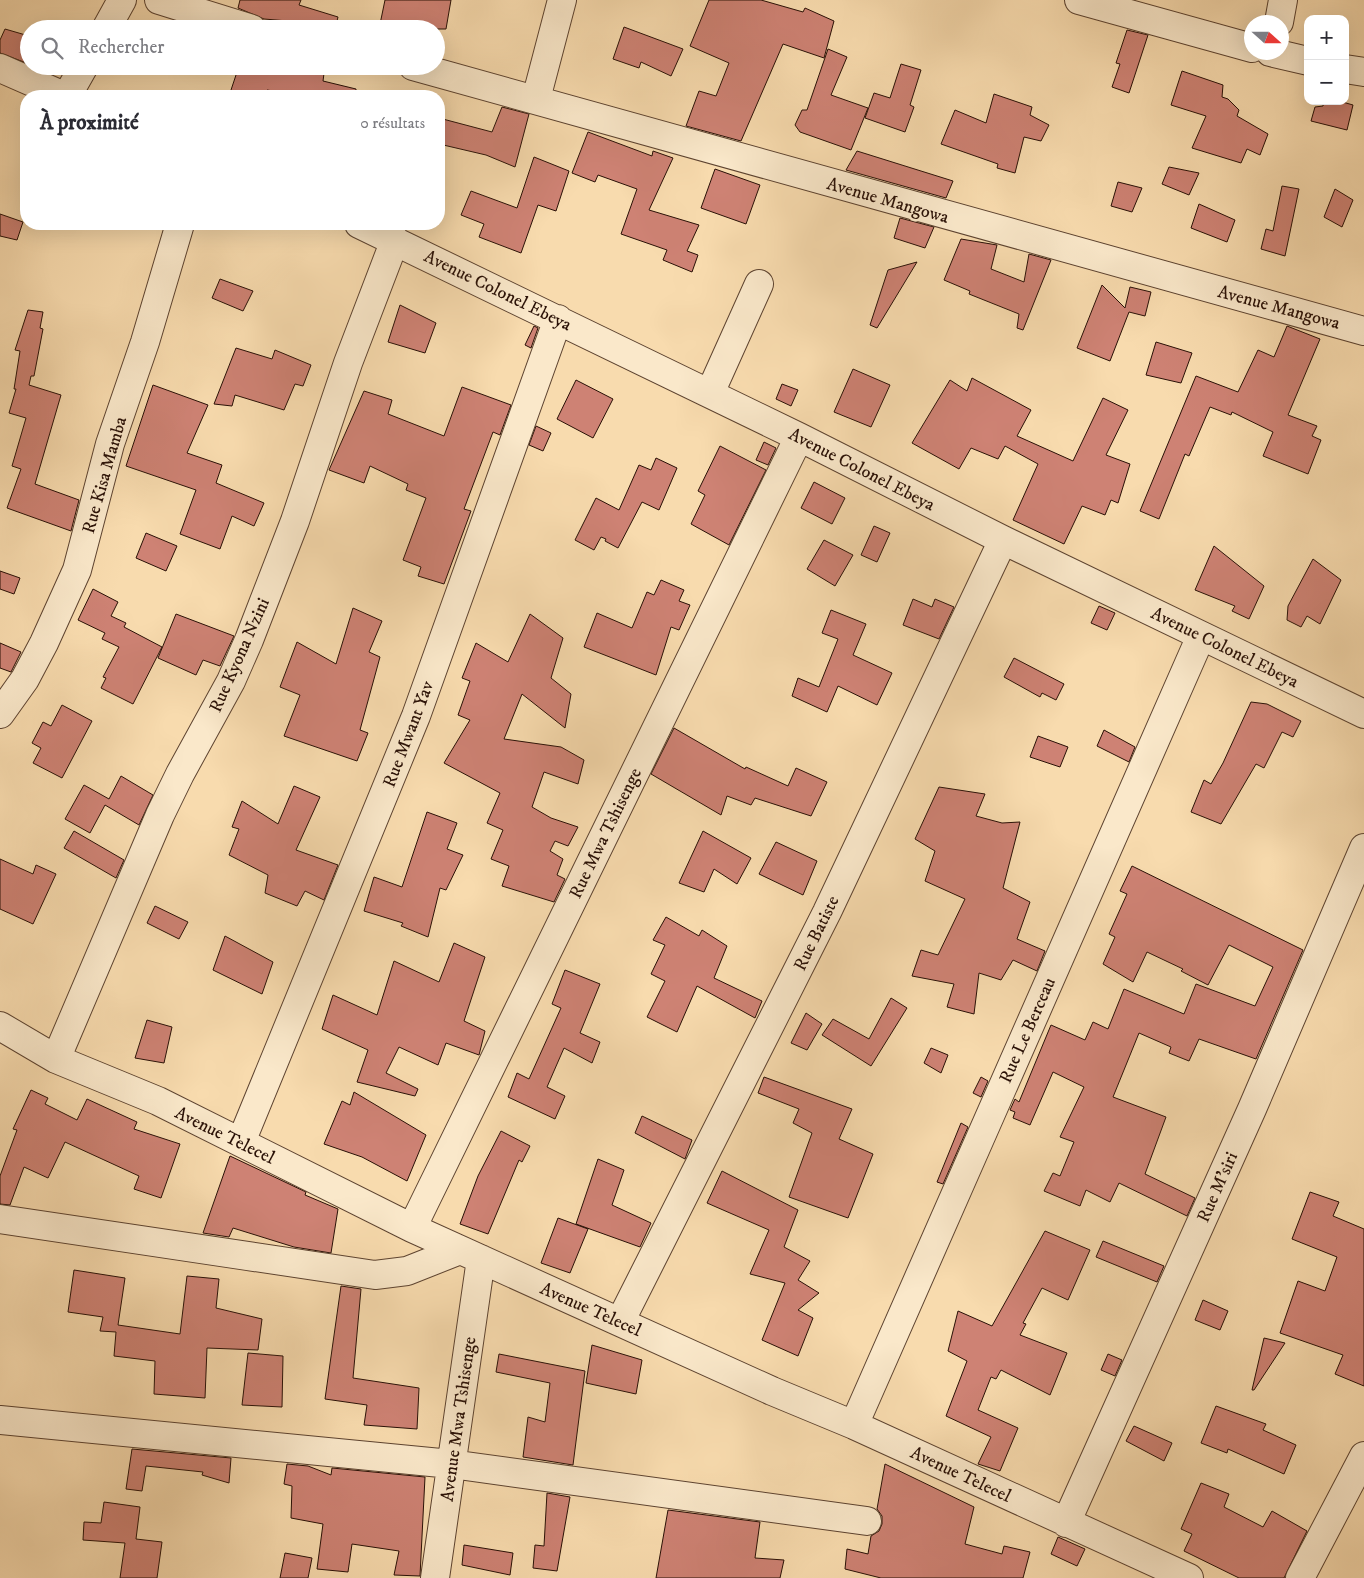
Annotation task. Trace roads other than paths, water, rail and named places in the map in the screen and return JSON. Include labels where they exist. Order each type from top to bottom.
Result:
[{"type":"street","points":[[111,20],[122,0]]},
{"type":"street","points":[[159,0],[223,20]]},
{"type":"street","points":[[536,100],[562,0]]},
{"type":"street","points":[[1079,0],[1244,46]]},
{"type":"street","points":[[1281,15],[1284,0]]},
{"type":"street","points":[[1289,57],[1304,60]]},
{"type":"street","points":[[1349,70],[1364,72]]},
{"type":"street","points":[[1,74],[48,90]]},
{"type":"street","points":[[70,90],[79,75]]},
{"type":"street","name":"Avenue Mangowa","points":[[445,75],[758,164],[1364,331]]},
{"type":"street","name":"Rue Kisa Mamba","points":[[0,714],[32,664],[77,570],[110,444],[145,342],[178,230]]},
{"type":"street","name":"Avenue Colonel Ebeya","points":[[372,230],[799,437],[1002,540],[1364,714]]},
{"type":"street","name":"Rue Kyona Nzini","points":[[56,1059],[160,815],[180,774],[231,681],[249,640],[296,521],[348,363],[395,240]]},
{"type":"street","points":[[710,394],[759,284]]},
{"type":"street","name":"Rue Mwant Yav","points":[[241,1142],[416,716],[558,319]]},
{"type":"street","name":"Rue Mwa Tshisenge","points":[[412,1228],[799,437]]},
{"type":"street","name":"Rue Batiste","points":[[620,1322],[827,912],[1002,540]]},
{"type":"street","name":"Rue Le Berceau","points":[[854,1425],[1201,636]]},
{"type":"street","name":"Rue M'siri","points":[[1066,1523],[1252,1109],[1364,848]]},
{"type":"street","name":"Avenue Telecel","points":[[0,1026],[56,1059],[158,1101],[412,1228],[854,1425],[1189,1578]]},
{"type":"street","points":[[0,1219],[375,1275],[407,1271],[471,1254]]},
{"type":"street","name":"Avenue Mwa Tshisenge","points":[[435,1578],[451,1464],[471,1254]]},
{"type":"street","points":[[0,1420],[451,1464],[867,1521]]},
{"type":"street","points":[[1300,1578],[1364,1456]]}]
